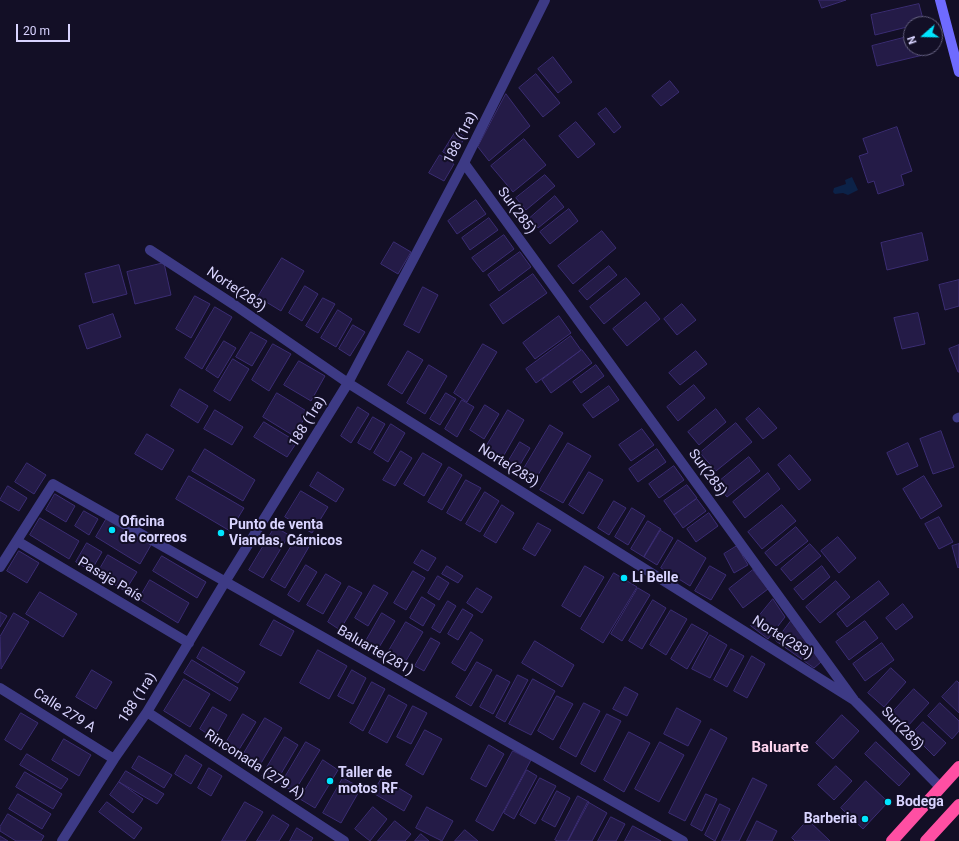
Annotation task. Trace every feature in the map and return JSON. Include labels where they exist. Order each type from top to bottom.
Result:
[{"type":"highway","points":[[892,841],[959,767]]},
{"type":"highway","points":[[926,841],[959,804]]},
{"type":"street","name":"188 (1ra)","points":[[62,841],[114,759],[147,712],[225,582],[348,383],[464,163],[545,0]]},
{"type":"street","points":[[940,0],[959,72]]},
{"type":"street","name":"Sur(285)","points":[[464,163],[854,700],[941,788]]},
{"type":"street","name":"Norte(283)","points":[[150,250],[236,306],[348,383],[854,700]]},
{"type":"street","name":"Baluarte(281)","points":[[17,541],[53,484],[683,841]]},
{"type":"street","points":[[0,567],[17,541]]},
{"type":"street","name":"Pasaje País","points":[[17,541],[189,643]]},
{"type":"street","name":"Calle 279 A","points":[[0,688],[114,759]]},
{"type":"street","name":"Rinconada (279 A)","points":[[147,712],[344,841]]},
{"type":"water","points":[[852,177],[858,190],[848,195],[843,193],[835,194],[833,192],[834,188],[846,184],[845,180]]},
{"type":"building","points":[[819,0],[846,0],[822,8]]},
{"type":"building","points":[[919,4],[922,16],[903,16],[903,28],[875,35],[871,15]]},
{"type":"building","points":[[903,38],[903,56],[919,56],[877,66],[872,46]]},
{"type":"building","points":[[553,57],[572,82],[558,93],[538,69]]},
{"type":"building","points":[[536,74],[560,103],[543,117],[519,88]]},
{"type":"building","points":[[670,81],[679,92],[661,106],[652,96]]},
{"type":"building","points":[[506,94],[530,126],[489,161],[478,147]]},
{"type":"building","points":[[606,108],[621,127],[614,133],[598,114]]},
{"type":"building","points":[[576,122],[595,144],[578,158],[559,136]]},
{"type":"building","points":[[897,127],[912,171],[901,175],[904,185],[878,194],[874,181],[868,183],[859,156],[868,153],[863,139]]},
{"type":"building","points":[[456,131],[465,137],[453,158],[443,152]]},
{"type":"building","points":[[524,139],[546,165],[513,192],[491,166]]},
{"type":"building","points":[[440,155],[454,164],[444,181],[429,173]]},
{"type":"building","points":[[545,175],[555,186],[526,210],[516,198]]},
{"type":"building","points":[[555,196],[564,207],[538,228],[530,218]]},
{"type":"building","points":[[476,200],[486,214],[457,234],[448,221]]},
{"type":"building","points":[[569,209],[578,221],[550,244],[540,232]]},
{"type":"building","points":[[489,218],[498,230],[470,250],[462,238]]},
{"type":"building","points":[[602,231],[616,248],[573,284],[558,266]]},
{"type":"building","points":[[922,233],[928,260],[887,270],[881,243]]},
{"type":"building","points":[[504,235],[514,249],[483,272],[472,258]]},
{"type":"building","points":[[394,242],[411,252],[398,274],[381,264]]},
{"type":"building","points":[[520,252],[531,267],[499,291],[488,275]]},
{"type":"building","points":[[282,258],[304,271],[281,311],[258,297]]},
{"type":"building","points":[[164,263],[171,295],[135,304],[127,272]]},
{"type":"building","points":[[119,265],[127,294],[93,303],[85,274]]},
{"type":"building","points":[[609,266],[617,275],[587,300],[579,291]]},
{"type":"building","points":[[533,274],[547,293],[503,324],[490,305]]},
{"type":"building","points":[[626,278],[640,294],[604,324],[590,307]]},
{"type":"building","points":[[959,280],[959,306],[945,310],[939,285]]},
{"type":"building","points":[[305,286],[318,294],[302,321],[289,313]]},
{"type":"building","points":[[423,287],[438,295],[419,333],[404,325]]},
{"type":"building","points":[[195,296],[210,304],[191,338],[176,329]]},
{"type":"building","points":[[323,298],[335,304],[318,333],[306,326]]},
{"type":"building","points":[[646,302],[660,319],[627,346],[613,329]]},
{"type":"building","points":[[682,304],[696,320],[677,335],[664,319]]},
{"type":"building","points":[[215,307],[232,317],[202,369],[185,358]]},
{"type":"building","points":[[338,310],[352,319],[336,347],[321,338]]},
{"type":"building","points":[[918,313],[925,344],[902,349],[894,318]]},
{"type":"building","points":[[113,314],[121,337],[87,349],[79,326]]},
{"type":"building","points":[[559,316],[571,333],[535,359],[523,343]]},
{"type":"building","points":[[353,325],[365,332],[350,356],[339,349]]},
{"type":"building","points":[[251,332],[267,341],[252,366],[236,357]]},
{"type":"building","points":[[571,336],[581,350],[536,383],[526,369]]},
{"type":"building","points":[[224,341],[236,348],[218,378],[206,370]]},
{"type":"building","points":[[273,344],[291,354],[269,391],[252,380]]},
{"type":"building","points":[[483,344],[497,352],[467,402],[454,393]]},
{"type":"building","points":[[959,345],[959,372],[958,372],[949,349]]},
{"type":"building","points":[[582,350],[592,363],[551,393],[542,380]]},
{"type":"building","points":[[408,351],[423,360],[402,394],[388,385]]},
{"type":"building","points":[[696,351],[707,364],[680,385],[669,373]]},
{"type":"building","points":[[233,359],[249,369],[230,401],[214,391]]},
{"type":"building","points":[[299,361],[325,376],[311,401],[284,385]]},
{"type":"building","points":[[429,365],[447,376],[425,414],[407,403]]},
{"type":"building","points":[[596,365],[604,376],[581,393],[573,382]]},
{"type":"building","points":[[694,385],[705,398],[678,421],[667,407]]},
{"type":"building","points":[[609,386],[619,400],[593,418],[583,405]]},
{"type":"building","points":[[180,389],[208,406],[198,423],[171,406]]},
{"type":"building","points":[[277,393],[308,412],[294,436],[263,417]]},
{"type":"building","points":[[446,393],[456,399],[440,425],[430,419]]},
{"type":"building","points":[[462,400],[474,407],[457,437],[445,429]]},
{"type":"building","points":[[485,405],[499,414],[484,439],[470,430]]},
{"type":"building","points":[[358,407],[369,414],[351,443],[341,436]]},
{"type":"building","points":[[759,408],[777,428],[763,439],[746,419]]},
{"type":"building","points":[[716,409],[726,422],[699,445],[688,432]]},
{"type":"building","points":[[215,410],[243,427],[232,445],[204,429]]},
{"type":"building","points":[[508,410],[524,420],[500,462],[483,452]]},
{"type":"building","points":[[373,417],[385,424],[370,450],[358,443]]},
{"type":"building","points":[[264,422],[297,442],[287,457],[254,437]]},
{"type":"building","points":[[736,423],[752,442],[716,471],[700,453]]},
{"type":"building","points":[[391,424],[405,433],[388,462],[374,453]]},
{"type":"building","points":[[550,425],[563,433],[532,485],[519,477]]},
{"type":"building","points":[[642,429],[654,445],[631,461],[619,445]]},
{"type":"building","points":[[941,431],[954,467],[933,474],[920,439]]},
{"type":"building","points":[[147,434],[174,450],[162,470],[135,454]]},
{"type":"building","points":[[520,442],[530,448],[515,473],[505,467]]},
{"type":"building","points":[[568,443],[591,456],[563,503],[540,490]]},
{"type":"building","points":[[908,443],[918,466],[897,475],[887,453]]},
{"type":"building","points":[[205,449],[255,480],[243,501],[192,471]]},
{"type":"building","points":[[657,449],[666,462],[638,482],[629,469]]},
{"type":"building","points":[[401,451],[412,458],[395,486],[383,480]]},
{"type":"building","points":[[423,453],[442,464],[424,496],[404,484]]},
{"type":"building","points":[[790,455],[811,480],[799,490],[778,465]]},
{"type":"building","points":[[749,457],[760,471],[727,497],[716,484]]},
{"type":"building","points":[[27,463],[46,475],[34,494],[15,482]]},
{"type":"building","points":[[674,466],[684,480],[659,498],[649,484]]},
{"type":"building","points":[[449,467],[462,475],[442,510],[428,502]]},
{"type":"building","points":[[318,472],[344,489],[336,502],[310,486]]},
{"type":"building","points":[[589,472],[603,480],[583,514],[569,505]]},
{"type":"building","points":[[768,473],[780,489],[745,518],[733,502]]},
{"type":"building","points":[[189,476],[244,508],[230,531],[176,499]]},
{"type":"building","points":[[924,476],[942,506],[921,519],[903,489]]},
{"type":"building","points":[[466,480],[481,488],[461,521],[447,513]]},
{"type":"building","points":[[687,485],[697,498],[674,515],[664,501]]},
{"type":"building","points":[[8,486],[27,498],[19,511],[0,500]]},
{"type":"building","points":[[301,491],[328,507],[312,533],[285,517]]},
{"type":"building","points":[[485,492],[499,501],[480,532],[466,524]]},
{"type":"building","points":[[55,494],[75,506],[66,522],[46,510]]},
{"type":"building","points":[[697,499],[706,511],[683,528],[674,515]]},
{"type":"building","points":[[614,501],[626,508],[609,535],[598,528]]},
{"type":"building","points":[[502,505],[514,513],[496,543],[484,536]]},
{"type":"building","points":[[782,505],[796,521],[762,549],[748,532]]},
{"type":"building","points":[[632,508],[645,516],[628,545],[615,537]]},
{"type":"building","points":[[84,511],[98,519],[89,535],[75,526]]},
{"type":"building","points":[[709,513],[718,526],[696,542],[687,529]]},
{"type":"building","points":[[939,517],[953,542],[939,549],[925,524]]},
{"type":"building","points":[[40,518],[79,541],[69,559],[30,535]]},
{"type":"building","points":[[107,518],[151,545],[140,564],[96,537]]},
{"type":"building","points":[[648,521],[661,529],[644,557],[631,549]]},
{"type":"building","points":[[538,523],[551,530],[535,556],[523,549]]},
{"type":"building","points":[[275,527],[289,535],[263,578],[249,570]]},
{"type":"building","points":[[796,527],[808,541],[776,566],[765,553]]},
{"type":"building","points":[[660,530],[673,538],[657,565],[644,557]]},
{"type":"building","points":[[297,537],[310,545],[285,588],[271,580]]},
{"type":"building","points":[[838,537],[856,558],[839,573],[821,551]]},
{"type":"building","points":[[678,540],[706,558],[690,586],[661,568]]},
{"type":"building","points":[[87,543],[102,552],[91,571],[76,562]]},
{"type":"building","points":[[810,544],[821,556],[791,581],[781,569]]},
{"type":"building","points":[[959,544],[959,567],[958,568],[952,546]]},
{"type":"building","points":[[737,546],[748,565],[734,573],[724,554]]},
{"type":"building","points":[[422,550],[436,558],[428,571],[414,563]]},
{"type":"building","points":[[19,551],[39,563],[27,583],[7,571]]},
{"type":"building","points":[[108,555],[137,572],[125,591],[97,574]]},
{"type":"building","points":[[162,556],[206,582],[197,598],[153,571]]},
{"type":"building","points":[[306,565],[317,572],[299,602],[288,595]]},
{"type":"building","points":[[447,566],[463,576],[458,583],[442,574]]},
{"type":"building","points":[[585,566],[604,577],[580,617],[562,606]]},
{"type":"building","points":[[710,566],[726,575],[711,600],[695,591]]},
{"type":"building","points":[[822,566],[830,577],[803,600],[794,589]]},
{"type":"building","points":[[753,570],[768,589],[743,608],[729,589]]},
{"type":"building","points":[[413,571],[425,578],[406,610],[394,603]]},
{"type":"building","points":[[614,573],[637,587],[603,643],[581,629]]},
{"type":"building","points":[[326,574],[341,583],[323,614],[307,605]]},
{"type":"building","points":[[438,576],[449,583],[439,600],[428,593]]},
{"type":"building","points":[[150,580],[189,603],[178,623],[139,599]]},
{"type":"building","points":[[836,581],[850,597],[820,623],[806,607]]},
{"type":"building","points":[[879,581],[889,594],[847,627],[837,614]]},
{"type":"building","points":[[374,585],[388,593],[368,626],[355,618]]},
{"type":"building","points":[[349,586],[362,593],[340,630],[328,622]]},
{"type":"building","points":[[477,588],[492,597],[482,613],[467,603]]},
{"type":"building","points":[[638,588],[650,595],[622,641],[611,634]]},
{"type":"building","points":[[40,592],[77,614],[63,637],[26,614]]},
{"type":"building","points":[[422,597],[435,605],[423,626],[410,618]]},
{"type":"building","points":[[773,599],[785,617],[768,639],[751,626]]},
{"type":"building","points":[[653,600],[666,608],[642,649],[629,641]]},
{"type":"building","points":[[448,601],[456,606],[440,633],[432,628]]},
{"type":"building","points":[[903,604],[913,617],[896,630],[886,618]]},
{"type":"building","points":[[463,609],[473,615],[458,640],[448,634]]},
{"type":"building","points":[[671,610],[687,619],[666,655],[650,645]]},
{"type":"building","points":[[0,612],[7,616],[0,627]]},
{"type":"building","points":[[14,613],[29,622],[1,669],[0,637]]},
{"type":"building","points":[[382,613],[395,621],[378,649],[366,641]]},
{"type":"building","points":[[274,620],[294,631],[281,656],[260,645]]},
{"type":"building","points":[[791,621],[821,662],[814,668],[776,641]]},
{"type":"building","points":[[865,621],[878,638],[849,660],[836,642]]},
{"type":"building","points":[[406,622],[423,632],[404,664],[387,654]]},
{"type":"building","points":[[692,624],[708,633],[687,669],[671,659]]},
{"type":"building","points":[[471,632],[483,640],[465,671],[452,663]]},
{"type":"building","points":[[710,635],[727,645],[710,678],[692,669]]},
{"type":"building","points":[[431,638],[440,643],[424,671],[415,666]]},
{"type":"building","points":[[535,641],[574,665],[562,687],[522,663]]},
{"type":"building","points":[[882,643],[894,660],[865,681],[853,664]]},
{"type":"building","points":[[203,647],[245,672],[238,683],[197,658]]},
{"type":"building","points":[[731,649],[744,656],[727,687],[714,680]]},
{"type":"building","points":[[318,650],[347,666],[329,699],[300,683]]},
{"type":"building","points":[[752,656],[765,664],[747,698],[734,691]]},
{"type":"building","points":[[192,660],[238,688],[230,701],[184,673]]},
{"type":"building","points":[[477,662],[492,670],[471,706],[456,697]]},
{"type":"building","points":[[891,668],[906,682],[884,707],[868,693]]},
{"type":"building","points":[[92,670],[112,682],[96,709],[76,697]]},
{"type":"building","points":[[352,670],[366,678],[353,704],[338,696]]},
{"type":"building","points":[[497,675],[510,682],[493,714],[480,707]]},
{"type":"building","points":[[518,675],[528,680],[505,722],[496,717]]},
{"type":"building","points":[[184,679],[210,694],[190,727],[164,711]]},
{"type":"building","points":[[533,679],[555,691],[531,735],[509,724]]},
{"type":"building","points":[[957,681],[959,683],[959,713],[942,697]]},
{"type":"building","points":[[372,682],[385,689],[363,731],[350,723]]},
{"type":"building","points":[[625,687],[638,694],[627,716],[613,709]]},
{"type":"building","points":[[914,689],[929,703],[906,728],[891,714]]},
{"type":"building","points":[[389,695],[407,705],[387,743],[369,733]]},
{"type":"building","points":[[557,696],[573,704],[553,740],[538,731]]},
{"type":"building","points":[[584,703],[600,711],[576,757],[560,748]]},
{"type":"building","points":[[940,703],[959,721],[959,731],[952,739],[928,716]]},
{"type":"building","points":[[413,706],[427,713],[411,744],[397,737]]},
{"type":"building","points":[[213,707],[227,715],[214,738],[200,729]]},
{"type":"building","points":[[677,708],[701,721],[688,746],[664,734]]},
{"type":"building","points":[[21,713],[38,723],[21,750],[5,740]]},
{"type":"building","points":[[243,714],[256,722],[235,756],[223,748]]},
{"type":"building","points":[[607,714],[621,721],[595,772],[581,764]]},
{"type":"building","points":[[842,715],[859,731],[833,759],[816,743]]},
{"type":"building","points":[[265,718],[282,728],[257,770],[240,760]]},
{"type":"building","points":[[923,722],[946,743],[934,756],[912,734]]},
{"type":"building","points":[[711,729],[727,738],[685,821],[669,813]]},
{"type":"building","points":[[425,730],[442,739],[423,775],[406,765]]},
{"type":"building","points":[[629,732],[650,743],[624,792],[604,780]]},
{"type":"building","points":[[285,737],[298,745],[275,784],[262,776]]},
{"type":"building","points":[[64,739],[91,755],[79,776],[52,760]]},
{"type":"building","points":[[306,742],[320,750],[294,792],[281,784]]},
{"type":"building","points":[[660,742],[684,755],[659,802],[635,789]]},
{"type":"building","points":[[876,742],[910,774],[899,786],[865,754]]},
{"type":"building","points":[[489,745],[504,754],[486,787],[471,779]]},
{"type":"building","points":[[513,751],[531,760],[493,831],[476,821]]},
{"type":"building","points":[[27,754],[68,779],[61,789],[20,765]]},
{"type":"building","points":[[186,755],[202,765],[191,784],[175,774]]},
{"type":"building","points":[[139,756],[172,775],[164,788],[132,768]]},
{"type":"building","points":[[323,760],[338,770],[315,808],[300,799]]},
{"type":"building","points":[[836,766],[852,781],[834,800],[818,785]]},
{"type":"building","points":[[209,768],[222,776],[211,796],[198,788]]},
{"type":"building","points":[[527,770],[537,776],[514,819],[504,813]]},
{"type":"building","points":[[126,771],[164,794],[157,804],[119,782]]},
{"type":"building","points":[[25,772],[62,794],[53,809],[16,787]]},
{"type":"building","points":[[343,778],[361,788],[341,823],[323,813]]},
{"type":"building","points":[[382,778],[412,796],[404,811],[373,793]]},
{"type":"building","points":[[540,778],[556,786],[535,824],[520,815]]},
{"type":"building","points":[[753,778],[767,785],[739,841],[722,841]]},
{"type":"building","points":[[866,781],[888,802],[863,829],[841,808]]},
{"type":"building","points":[[119,782],[143,799],[133,813],[110,795]]},
{"type":"building","points":[[557,791],[570,798],[555,827],[542,820]]},
{"type":"building","points":[[18,794],[51,814],[42,829],[9,809]]},
{"type":"building","points":[[706,794],[717,799],[702,831],[691,825]]},
{"type":"building","points":[[578,796],[589,802],[568,841],[555,840]]},
{"type":"building","points":[[107,802],[142,828],[134,839],[99,812]]},
{"type":"building","points":[[245,802],[263,812],[245,841],[222,841]]},
{"type":"building","points":[[588,802],[607,813],[592,841],[568,841]]},
{"type":"building","points":[[720,804],[730,809],[715,841],[705,835]]},
{"type":"building","points":[[373,807],[387,819],[370,841],[355,829]]},
{"type":"building","points":[[427,807],[453,821],[442,841],[416,828]]},
{"type":"building","points":[[8,814],[44,836],[41,841],[16,841],[0,831],[0,827]]},
{"type":"building","points":[[273,815],[289,825],[279,841],[257,841]]},
{"type":"building","points":[[611,817],[625,824],[616,841],[598,841]]},
{"type":"building","points":[[808,820],[830,841],[795,841],[792,838]]},
{"type":"building","points":[[395,821],[411,834],[405,841],[378,841]]},
{"type":"building","points":[[757,821],[777,831],[772,841],[747,841]]},
{"type":"building","points":[[633,826],[661,841],[625,841]]},
{"type":"building","points":[[297,828],[313,838],[311,841],[290,841]]},
{"type":"building","points":[[465,830],[478,841],[455,841]]},
{"type":"building","points":[[421,834],[429,841],[415,841]]},
{"type":"building","points":[[0,836],[8,841],[0,841]]},
{"type":"place","name":"Oficina de correos","points":[[112,530]]},
{"type":"place","name":"Punto de venta Viandas, Cárnicos","points":[[221,533]]},
{"type":"place","name":"Li Belle","points":[[624,578]]},
{"type":"place","name":"Taller de motos RF","points":[[330,781]]},
{"type":"place","name":"Bodega","points":[[888,802]]},
{"type":"place","name":"Barberia","points":[[865,819]]},
{"type":"district","name":"Baluarte","points":[[780,748]]}]
